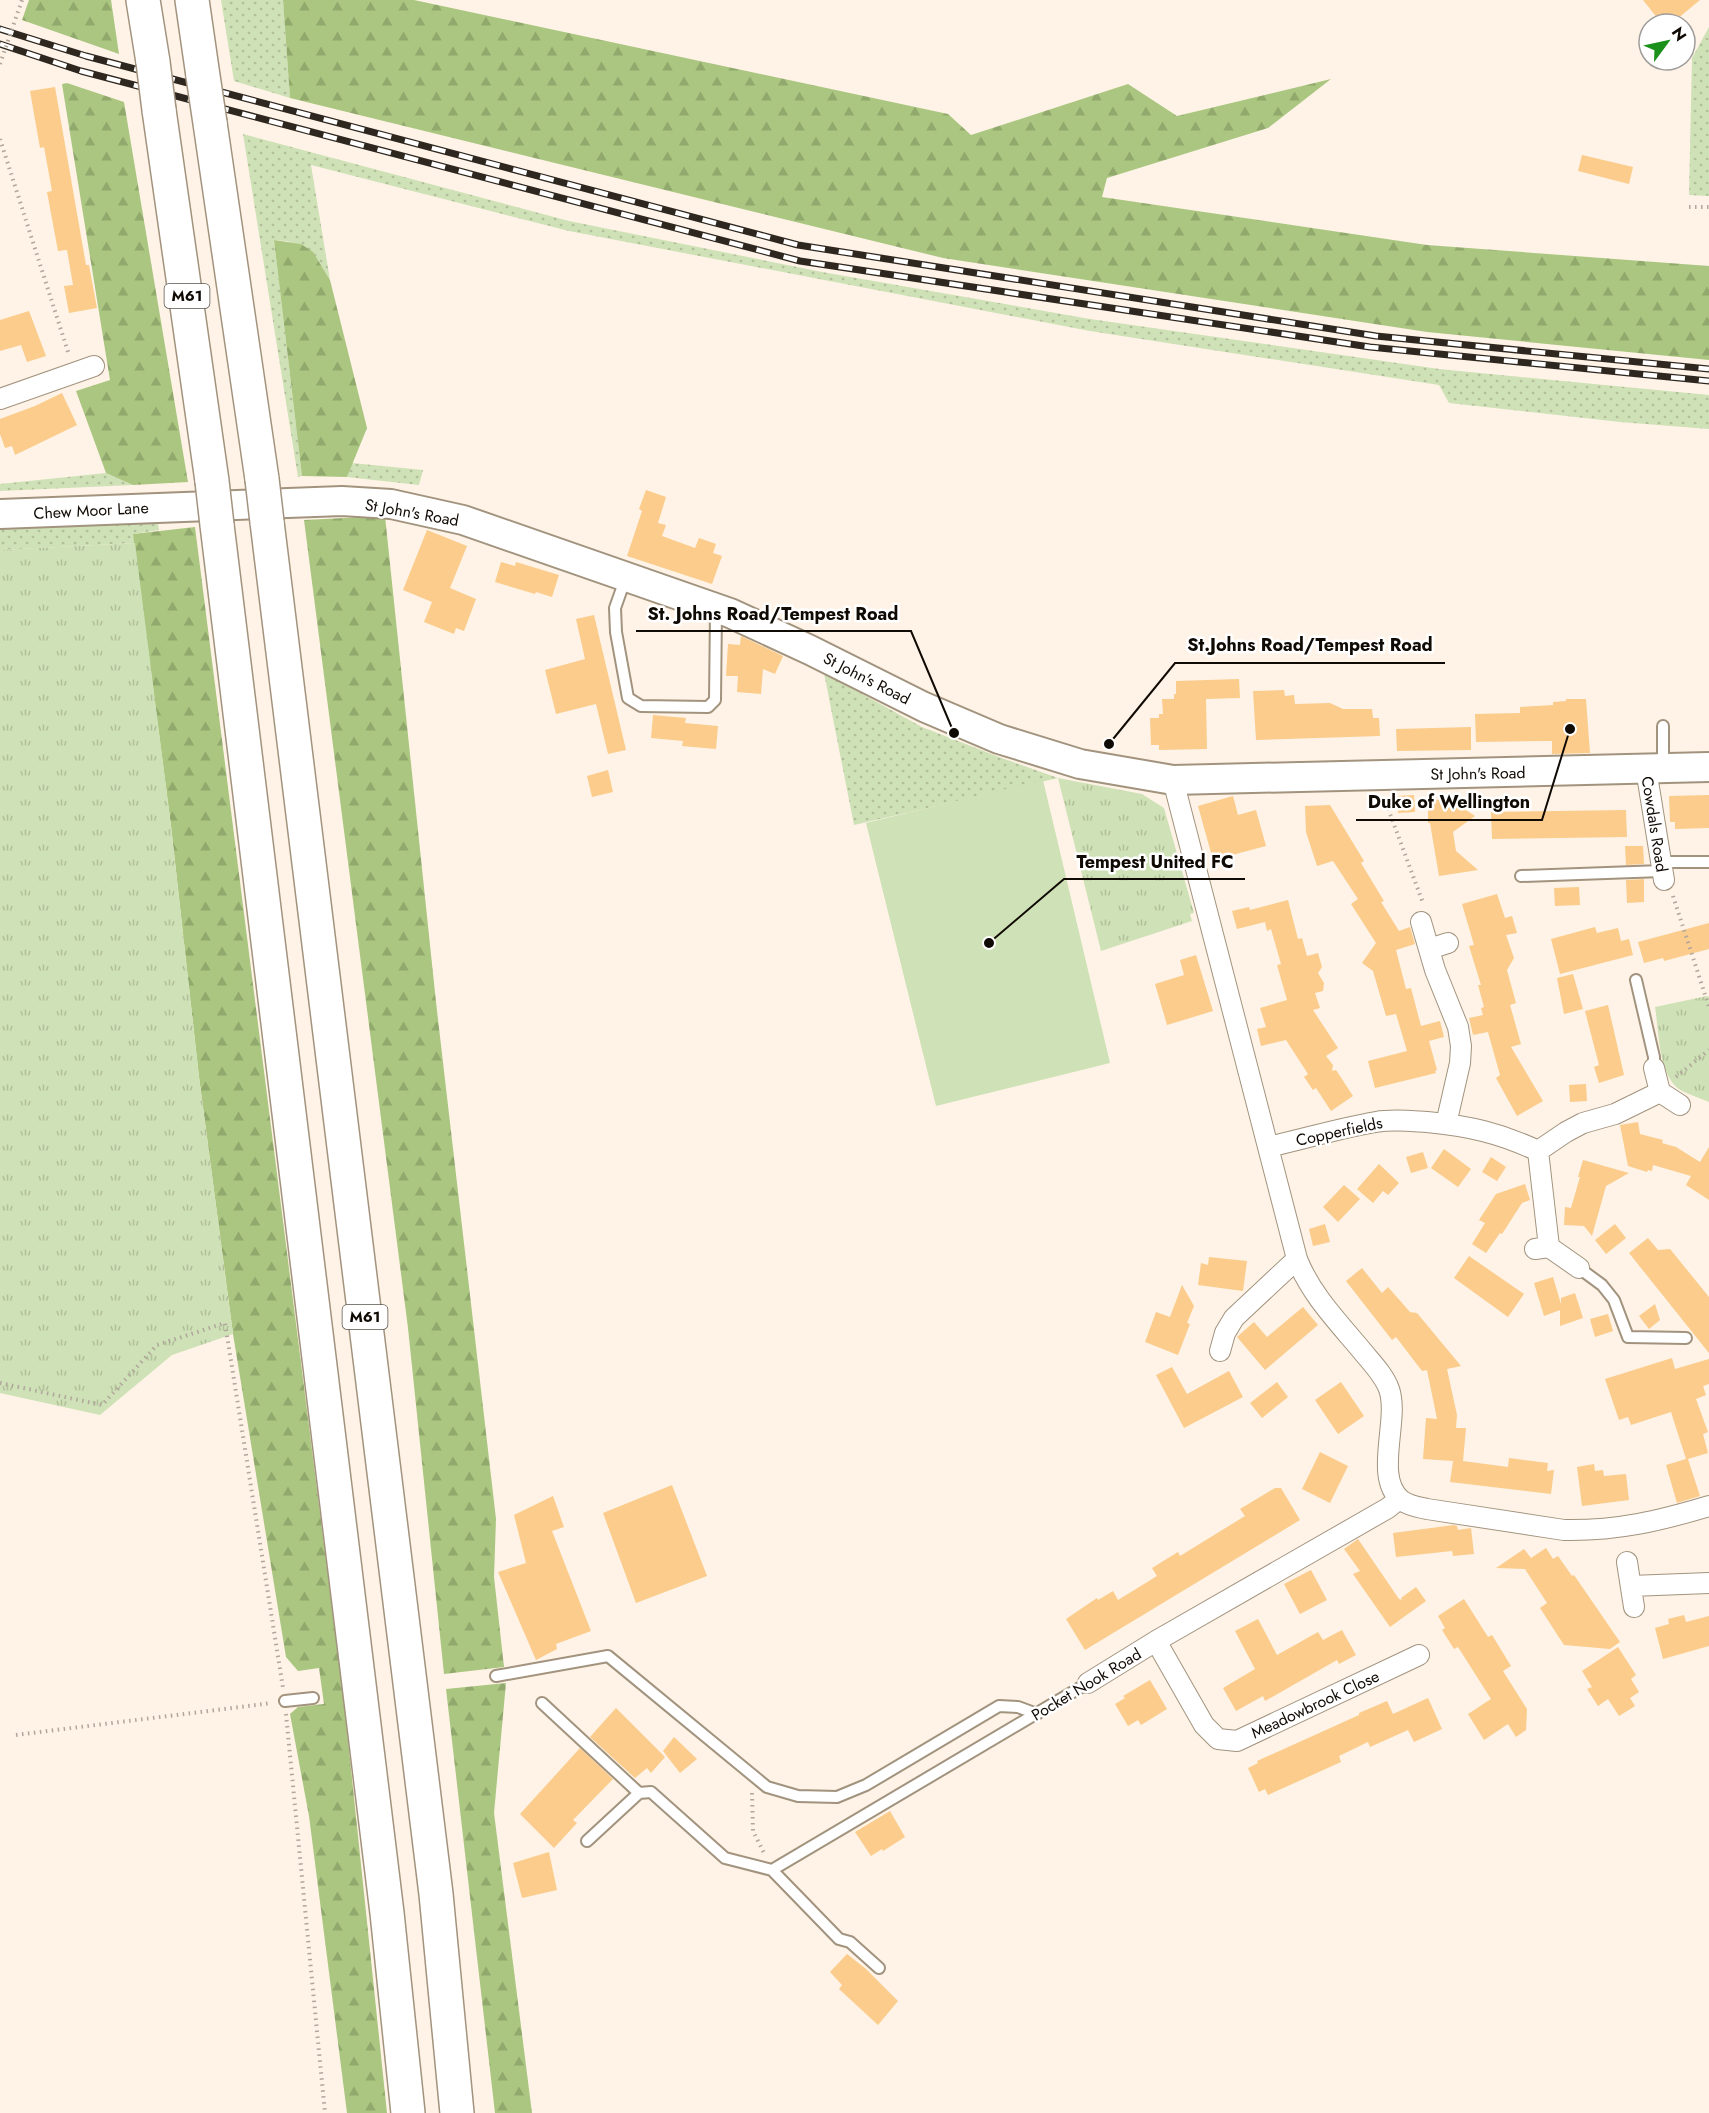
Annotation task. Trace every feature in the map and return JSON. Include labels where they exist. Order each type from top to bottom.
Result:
[{"type":"highway","name":"M61","points":[[143,0],[212,482],[387,1913],[408,2113]]},
{"type":"highway","name":"M61","points":[[192,0],[262,479],[436,1894],[457,2113]]},
{"type":"street","points":[[1,394],[94,366]]},
{"type":"street","name":"St John's Road","points":[[183,506],[342,501],[391,504],[463,520],[716,608],[810,650],[924,708],[999,739],[1080,764],[1173,780],[1709,767]]},
{"type":"street","name":"Chew Moor Lane","points":[[0,514],[183,506]]},
{"type":"street","name":"Cowdals Road","points":[[1655,768],[1662,871]]},
{"type":"street","points":[[1173,780],[1297,1259],[1304,1278],[1380,1373],[1389,1388],[1392,1401],[1388,1470],[1399,1499],[1427,1509],[1564,1530],[1627,1527],[1670,1518],[1709,1506]]},
{"type":"street","points":[[1421,922],[1435,970],[1458,1027],[1461,1046],[1460,1063],[1446,1124]]},
{"type":"street","points":[[1429,949],[1448,943]]},
{"type":"street","points":[[1654,1068],[1660,1092],[1680,1105]]},
{"type":"street","points":[[1580,1268],[1542,1248],[1538,1151],[1583,1123],[1615,1114],[1660,1092]]},
{"type":"street","name":"Copperfields","points":[[1268,1147],[1377,1121],[1398,1120],[1446,1124],[1487,1131],[1538,1151]]},
{"type":"street","points":[[1220,1351],[1225,1333],[1234,1318],[1297,1259]]},
{"type":"street","name":"Pocket Nook Road","points":[[1088,1683],[1156,1641],[1388,1508],[1399,1499]]},
{"type":"street","points":[[1627,1562],[1635,1607]]},
{"type":"street","points":[[1631,1586],[1709,1583]]},
{"type":"street","name":"Meadowbrook Close","points":[[1156,1641],[1204,1725],[1218,1739],[1237,1741],[1419,1655]]},
{"type":"lane","points":[[626,577],[615,608],[616,632],[628,698],[641,706],[708,707],[715,699],[716,608]]},
{"type":"lane","points":[[1655,768],[1663,726]]},
{"type":"lane","points":[[1521,876],[1662,871],[1709,862]]},
{"type":"lane","points":[[1636,980],[1654,1057],[1654,1068]]},
{"type":"lane","points":[[1580,1268],[1602,1285],[1614,1300],[1628,1337],[1686,1338]]},
{"type":"lane","points":[[496,1676],[608,1656],[767,1787],[798,1796],[837,1797],[866,1785],[999,1706],[1018,1707],[1037,1714]]},
{"type":"lane","name":"Pocket Nook Road","points":[[772,1870],[1088,1683]]},
{"type":"lane","points":[[285,1701],[313,1698]]},
{"type":"lane","points":[[542,1703],[639,1793]]},
{"type":"lane","points":[[587,1841],[639,1793],[651,1792],[725,1858],[772,1870],[839,1940],[850,1942],[879,1968]]},
{"type":"path","points":[[0,64],[22,0]]},
{"type":"path","points":[[0,139],[75,373]]},
{"type":"path","points":[[1689,207],[1709,207]]},
{"type":"path","points":[[1386,775],[1389,811],[1426,914],[1421,922]]},
{"type":"path","points":[[1662,871],[1675,900],[1709,1007]]},
{"type":"path","points":[[1660,1092],[1709,1050]]},
{"type":"path","points":[[0,1383],[102,1405],[158,1345],[225,1323],[285,1701],[325,2113]]},
{"type":"path","points":[[16,1735],[285,1701]]},
{"type":"path","points":[[752,1775],[753,1831],[772,1870]]},
{"type":"green space","points":[[29,0],[111,0],[119,54],[22,20]]},
{"type":"green space","points":[[221,0],[283,0],[290,98],[234,81]]},
{"type":"green space","points":[[283,0],[414,0],[948,114],[971,135],[1128,84],[1177,116],[1331,79],[1268,128],[1107,178],[1102,197],[1427,245],[1709,266],[1709,360],[1427,332],[943,258],[290,98]]},
{"type":"green space","points":[[1709,27],[1709,196],[1689,195],[1692,72],[1697,72],[1697,49]]},
{"type":"green space","points":[[67,83],[124,102],[188,482],[133,485],[106,473],[76,391],[110,380],[62,84]]},
{"type":"green space","points":[[243,134],[569,221],[822,272],[1090,319],[1439,369],[1709,395],[1709,429],[1620,422],[1449,403],[1439,385],[1090,331],[569,231],[311,165],[330,280],[309,250],[296,243],[274,240],[302,476],[298,477]]},
{"type":"green space","points":[[274,240],[301,244],[313,252],[330,280],[367,428],[347,477],[302,476]]},
{"type":"green space","points":[[352,463],[423,470],[419,485],[347,477]]},
{"type":"green space","points":[[106,473],[133,485],[0,491],[0,484]]},
{"type":"green space","points":[[385,516],[436,1002],[496,1519],[494,1577],[504,1667],[444,1674],[408,1328],[304,520]]},
{"type":"green space","points":[[157,518],[159,530],[133,534],[135,543],[0,550],[0,526]]},
{"type":"green space","points":[[195,527],[344,1702],[387,2113],[347,2113],[309,1816],[290,1714],[298,1707],[324,1704],[319,1668],[298,1671],[286,1657],[233,1334],[199,1077],[171,826],[133,534]]},
{"type":"green space","points":[[135,543],[171,826],[199,1077],[233,1334],[172,1355],[100,1415],[0,1393],[0,550]]},
{"type":"green space","points":[[824,673],[922,727],[1058,778],[854,825]]},
{"type":"green space","points":[[1058,778],[1142,794],[1164,808],[1194,913],[1190,914],[1192,921],[1101,951]]},
{"type":"green space","points":[[1043,780],[1110,1063],[936,1106],[866,823]]},
{"type":"green space","points":[[1709,997],[1709,1102],[1682,1091],[1668,1076],[1661,1053],[1655,1007]]},
{"type":"green space","points":[[506,1683],[494,1813],[532,2113],[495,2113],[446,1689]]},
{"type":"building","points":[[1643,0],[1700,0],[1686,12],[1652,12]]},
{"type":"building","points":[[55,87],[86,265],[89,265],[97,308],[69,313],[64,286],[73,285],[67,250],[58,251],[47,192],[52,191],[44,147],[40,148],[30,91]]},
{"type":"building","points":[[1582,155],[1633,167],[1629,184],[1578,171]]},
{"type":"building","points":[[29,311],[46,356],[27,362],[21,345],[0,351],[0,320]]},
{"type":"building","points":[[62,393],[77,425],[15,455],[12,446],[5,448],[0,434],[0,419]]},
{"type":"building","points":[[646,490],[666,497],[658,523],[666,525],[662,536],[695,548],[699,538],[716,544],[713,553],[722,556],[712,584],[627,556],[642,511],[639,509]]},
{"type":"building","points":[[427,530],[467,546],[450,588],[476,599],[464,631],[456,628],[454,634],[424,622],[432,602],[403,590]]},
{"type":"building","points":[[501,562],[515,566],[516,562],[559,575],[552,597],[495,582]]},
{"type":"building","points":[[594,615],[626,750],[608,754],[596,704],[556,714],[545,670],[585,659],[576,619]]},
{"type":"building","points":[[741,636],[783,656],[775,674],[763,669],[761,694],[737,692],[738,676],[726,676],[728,644],[740,645]]},
{"type":"building","points":[[1239,679],[1240,698],[1206,699],[1207,749],[1159,750],[1159,745],[1151,745],[1150,718],[1159,718],[1159,714],[1163,714],[1162,699],[1174,699],[1176,681]]},
{"type":"building","points":[[1284,690],[1285,696],[1294,695],[1295,704],[1330,703],[1343,709],[1372,709],[1373,718],[1379,718],[1380,736],[1256,740],[1253,691]]},
{"type":"building","points":[[1566,699],[1586,699],[1590,753],[1552,754],[1552,741],[1476,742],[1475,714],[1520,713],[1520,707],[1553,705],[1553,702],[1566,701]]},
{"type":"building","points":[[653,715],[686,718],[685,723],[718,726],[716,749],[682,746],[683,741],[651,738]]},
{"type":"building","points":[[1471,727],[1471,750],[1397,751],[1396,729]]},
{"type":"building","points":[[608,770],[613,792],[592,797],[587,776]]},
{"type":"building","points":[[1414,795],[1415,812],[1398,813],[1397,796]]},
{"type":"building","points":[[1709,795],[1709,828],[1675,829],[1675,822],[1670,822],[1669,796]]},
{"type":"building","points":[[1233,796],[1238,815],[1256,810],[1266,846],[1213,860],[1198,806]]},
{"type":"building","points":[[1449,799],[1475,816],[1453,832],[1456,851],[1478,870],[1439,876],[1430,823],[1428,823],[1428,800]]},
{"type":"building","points":[[1330,805],[1364,861],[1361,863],[1399,931],[1410,927],[1415,944],[1396,950],[1406,989],[1411,988],[1421,1026],[1440,1021],[1444,1037],[1429,1041],[1436,1073],[1375,1088],[1368,1061],[1407,1051],[1396,1014],[1386,1016],[1373,971],[1362,963],[1376,943],[1351,904],[1358,899],[1333,861],[1317,866],[1306,832],[1305,806]]},
{"type":"building","points":[[1626,810],[1627,837],[1492,839],[1491,812]]},
{"type":"building","points":[[1625,846],[1643,846],[1644,864],[1626,865]]},
{"type":"building","points":[[1644,879],[1644,902],[1627,903],[1626,880]]},
{"type":"building","points":[[1579,887],[1580,905],[1555,906],[1554,888]]},
{"type":"building","points":[[1497,894],[1505,918],[1512,916],[1517,933],[1506,935],[1514,958],[1507,970],[1516,1003],[1510,1005],[1521,1044],[1511,1047],[1543,1101],[1517,1116],[1496,1078],[1500,1075],[1488,1032],[1473,1035],[1469,1018],[1483,1015],[1481,1008],[1484,1007],[1478,985],[1481,985],[1469,946],[1474,945],[1462,904]]},
{"type":"building","points":[[1288,900],[1298,939],[1302,938],[1307,956],[1318,953],[1322,967],[1318,973],[1324,983],[1323,991],[1315,993],[1320,1008],[1313,1010],[1338,1048],[1326,1056],[1333,1065],[1332,1071],[1336,1070],[1353,1096],[1331,1111],[1316,1088],[1313,1090],[1304,1077],[1308,1074],[1286,1040],[1261,1046],[1257,1029],[1266,1027],[1260,1008],[1287,1000],[1277,965],[1281,964],[1271,929],[1267,931],[1265,922],[1237,929],[1232,911],[1249,907],[1250,910]]},
{"type":"building","points":[[1709,923],[1709,949],[1664,961],[1663,958],[1644,963],[1638,942]]},
{"type":"building","points":[[1595,927],[1597,933],[1618,928],[1621,941],[1629,939],[1633,955],[1560,974],[1551,939]]},
{"type":"building","points":[[1196,955],[1213,1011],[1167,1025],[1155,984],[1184,975],[1180,960]]},
{"type":"building","points":[[1573,974],[1583,1009],[1564,1014],[1557,978]]},
{"type":"building","points":[[1608,1005],[1624,1075],[1599,1083],[1594,1067],[1599,1065],[1585,1011]]},
{"type":"building","points":[[1586,1084],[1587,1101],[1570,1102],[1569,1085]]},
{"type":"building","points":[[1638,1122],[1640,1134],[1663,1140],[1662,1143],[1676,1147],[1700,1162],[1709,1147],[1709,1200],[1686,1185],[1691,1176],[1653,1165],[1652,1171],[1647,1172],[1628,1166],[1620,1125]]},
{"type":"building","points":[[1444,1149],[1471,1169],[1458,1187],[1431,1168]]},
{"type":"building","points":[[1423,1152],[1428,1168],[1411,1173],[1406,1157]]},
{"type":"building","points":[[1491,1157],[1506,1167],[1497,1181],[1482,1172]]},
{"type":"building","points":[[1583,1160],[1629,1173],[1606,1186],[1592,1236],[1584,1226],[1564,1225],[1565,1207],[1571,1208]]},
{"type":"building","points":[[1379,1164],[1399,1183],[1388,1195],[1383,1191],[1373,1203],[1357,1189]]},
{"type":"building","points":[[1525,1184],[1530,1200],[1522,1203],[1502,1234],[1500,1233],[1486,1253],[1472,1244],[1485,1223],[1479,1220],[1496,1194]]},
{"type":"building","points":[[1344,1185],[1360,1199],[1338,1222],[1323,1207]]},
{"type":"building","points":[[1325,1224],[1330,1242],[1313,1246],[1309,1229]]},
{"type":"building","points":[[1615,1224],[1626,1238],[1606,1254],[1595,1240]]},
{"type":"building","points":[[1648,1238],[1658,1250],[1670,1249],[1709,1297],[1709,1353],[1629,1253]]},
{"type":"building","points":[[1469,1256],[1524,1294],[1508,1317],[1454,1278]]},
{"type":"building","points":[[1209,1257],[1247,1261],[1243,1291],[1198,1285],[1201,1263],[1208,1265]]},
{"type":"building","points":[[1362,1268],[1382,1293],[1388,1287],[1410,1312],[1417,1313],[1461,1366],[1447,1369],[1457,1415],[1456,1428],[1466,1428],[1463,1461],[1508,1467],[1509,1458],[1548,1463],[1547,1471],[1554,1470],[1551,1494],[1450,1482],[1453,1461],[1423,1459],[1426,1418],[1437,1419],[1427,1370],[1422,1371],[1396,1337],[1392,1340],[1346,1281]]},
{"type":"building","points":[[1553,1277],[1561,1304],[1561,1298],[1575,1293],[1583,1318],[1560,1326],[1560,1310],[1544,1316],[1534,1283]]},
{"type":"building","points":[[1182,1285],[1194,1306],[1178,1355],[1145,1342],[1156,1312],[1170,1317]]},
{"type":"building","points":[[1655,1304],[1660,1320],[1649,1329],[1639,1316]]},
{"type":"building","points":[[1303,1307],[1318,1325],[1265,1370],[1237,1337],[1254,1322],[1267,1337]]},
{"type":"building","points":[[1608,1314],[1613,1331],[1595,1337],[1590,1319]]},
{"type":"building","points":[[1672,1358],[1675,1369],[1709,1359],[1709,1384],[1703,1386],[1706,1395],[1696,1399],[1708,1432],[1703,1434],[1708,1453],[1688,1459],[1700,1496],[1677,1503],[1666,1465],[1686,1459],[1671,1412],[1631,1425],[1628,1417],[1619,1420],[1605,1379]]},
{"type":"building","points":[[1172,1367],[1187,1394],[1229,1371],[1243,1397],[1184,1428],[1156,1375]]},
{"type":"building","points":[[1277,1382],[1288,1397],[1262,1418],[1250,1403]]},
{"type":"building","points":[[1341,1382],[1364,1416],[1338,1434],[1315,1400]]},
{"type":"building","points":[[1320,1452],[1348,1466],[1330,1503],[1302,1489]]},
{"type":"building","points":[[1594,1464],[1595,1471],[1603,1470],[1604,1476],[1626,1474],[1629,1500],[1582,1506],[1577,1467]]},
{"type":"building","points":[[672,1485],[707,1576],[636,1603],[603,1513]]},
{"type":"building","points":[[1275,1488],[1281,1488],[1300,1520],[1085,1650],[1066,1619],[1097,1598],[1098,1600],[1113,1591],[1118,1600],[1157,1576],[1152,1568],[1178,1552],[1180,1556],[1245,1516],[1240,1509]]},
{"type":"building","points":[[553,1496],[564,1527],[552,1531],[591,1631],[556,1644],[557,1649],[536,1660],[498,1572],[526,1563],[514,1515]]},
{"type":"building","points":[[1454,1525],[1458,1530],[1471,1528],[1474,1554],[1453,1556],[1452,1551],[1396,1557],[1393,1533]]},
{"type":"building","points":[[1358,1539],[1399,1599],[1402,1600],[1401,1598],[1416,1587],[1426,1601],[1390,1627],[1353,1574],[1360,1571],[1344,1549]]},
{"type":"building","points":[[1546,1548],[1553,1559],[1558,1556],[1572,1576],[1574,1575],[1620,1642],[1610,1649],[1564,1645],[1540,1608],[1547,1603],[1525,1569],[1496,1568],[1524,1549],[1531,1558]]},
{"type":"building","points":[[1311,1570],[1327,1600],[1300,1614],[1284,1584]]},
{"type":"building","points":[[1464,1599],[1488,1637],[1492,1635],[1511,1666],[1503,1671],[1527,1709],[1526,1730],[1516,1737],[1508,1724],[1484,1740],[1468,1714],[1491,1699],[1458,1647],[1454,1649],[1442,1630],[1445,1628],[1438,1616]]},
{"type":"building","points":[[1684,1615],[1686,1622],[1709,1616],[1709,1646],[1663,1659],[1655,1628],[1669,1624],[1668,1619]]},
{"type":"building","points":[[1258,1619],[1277,1655],[1318,1632],[1323,1640],[1342,1630],[1356,1655],[1339,1664],[1337,1660],[1265,1701],[1263,1696],[1236,1711],[1223,1688],[1255,1669],[1235,1631]]},
{"type":"building","points":[[1618,1647],[1636,1675],[1631,1679],[1639,1692],[1630,1698],[1635,1706],[1619,1716],[1608,1699],[1598,1706],[1587,1689],[1592,1687],[1582,1671]]},
{"type":"building","points":[[1150,1680],[1167,1709],[1141,1725],[1138,1720],[1128,1726],[1115,1704],[1125,1698],[1123,1696]]},
{"type":"building","points":[[1428,1698],[1442,1729],[1414,1742],[1408,1730],[1370,1747],[1368,1742],[1339,1756],[1341,1762],[1268,1795],[1265,1789],[1259,1792],[1248,1768],[1258,1763],[1257,1761],[1387,1701],[1393,1714]]},
{"type":"building","points":[[616,1708],[665,1757],[651,1773],[647,1768],[635,1778],[590,1737]]},
{"type":"building","points":[[674,1737],[697,1759],[680,1773],[663,1751]]},
{"type":"building","points":[[580,1748],[613,1779],[573,1820],[577,1823],[554,1848],[520,1814]]},
{"type":"building","points":[[890,1811],[905,1837],[871,1856],[855,1832]]},
{"type":"building","points":[[549,1852],[557,1890],[522,1898],[513,1863]]},
{"type":"building","points":[[847,1954],[866,1969],[898,2001],[878,2025],[839,1989],[842,1985],[830,1972]]},
{"type":"railway","points":[[0,29],[86,56],[798,245],[1376,336],[1709,369]]},
{"type":"railway","points":[[0,44],[81,71],[800,261],[1370,347],[1709,381]]},
{"type":"place","name":"Duke of Wellington","points":[[1570,729]]},
{"type":"place","name":"St. Johns Road/Tempest Road","points":[[954,733]]},
{"type":"place","name":"St.Johns Road/Tempest Road","points":[[1109,744]]},
{"type":"place","name":"Tempest United FC","points":[[989,943]]}]
